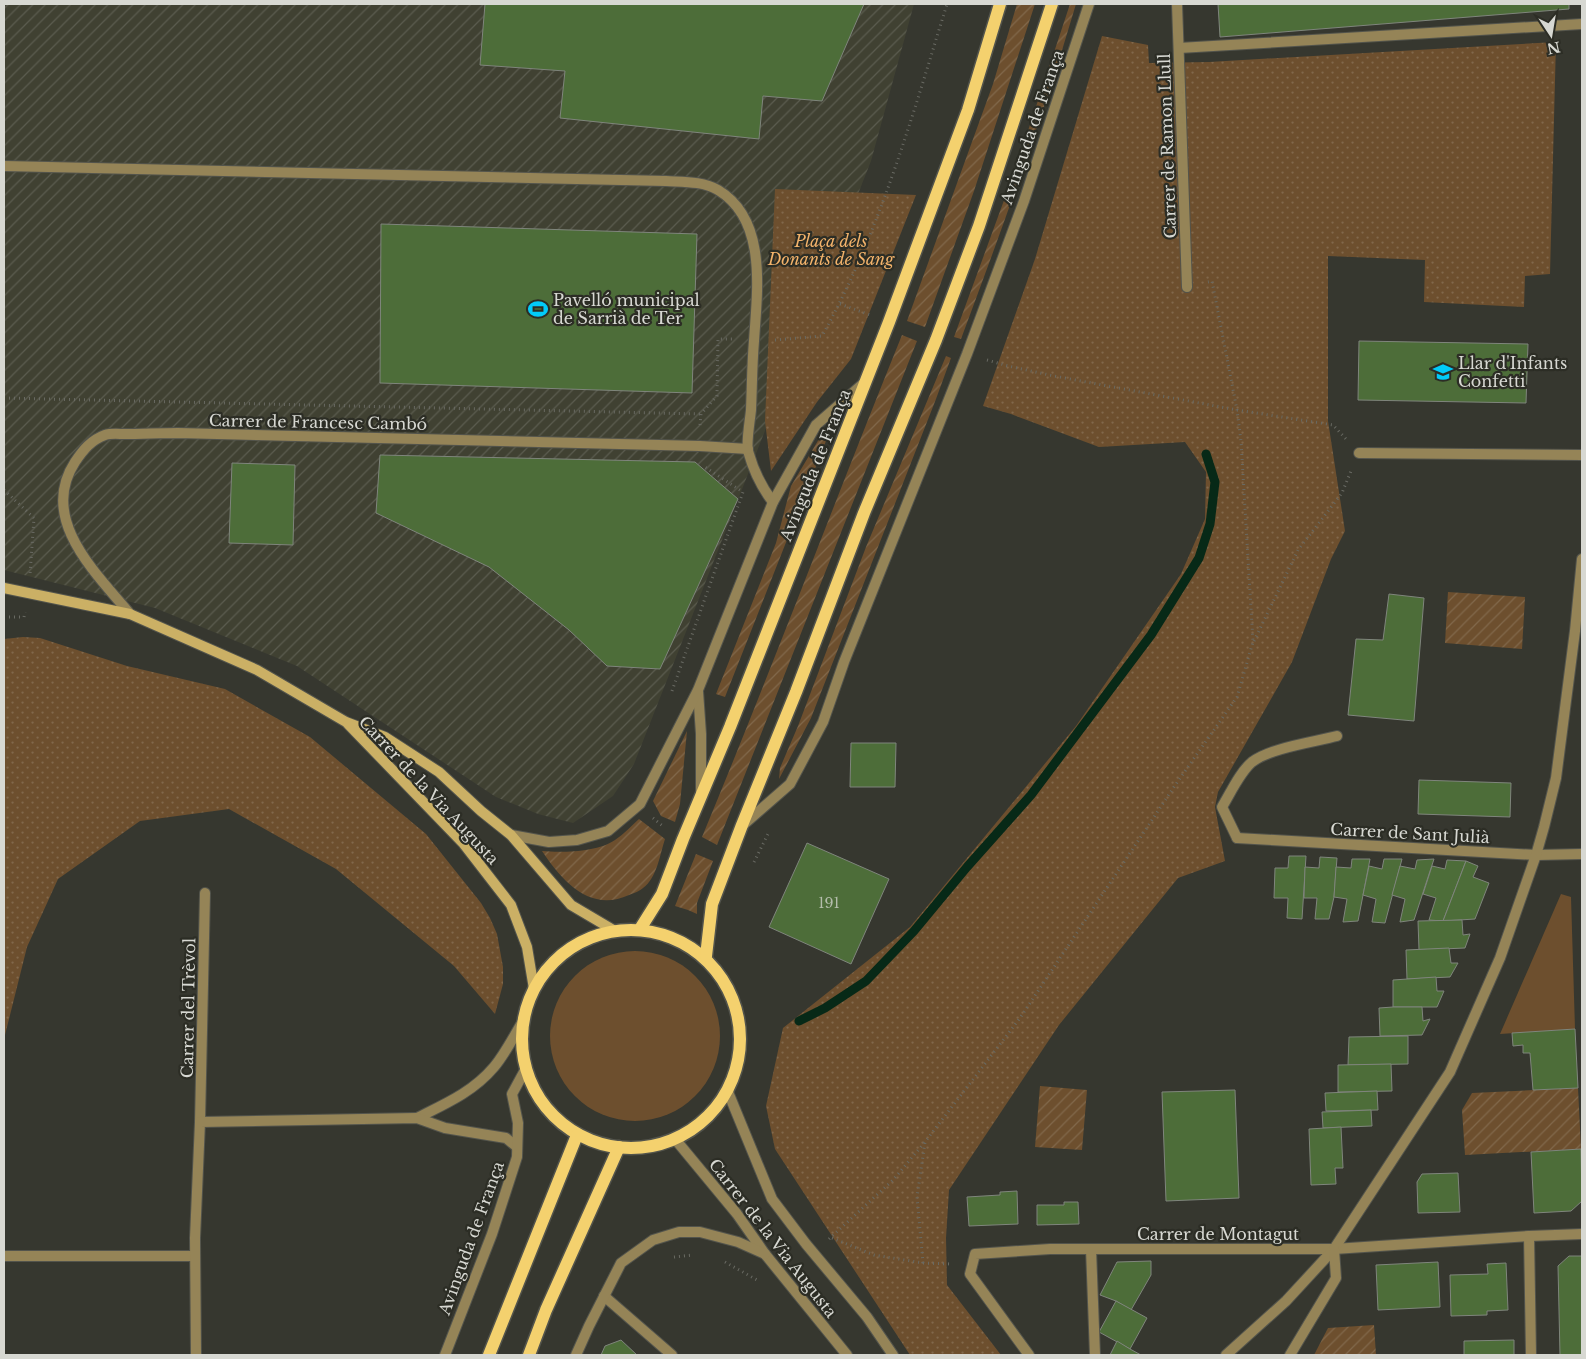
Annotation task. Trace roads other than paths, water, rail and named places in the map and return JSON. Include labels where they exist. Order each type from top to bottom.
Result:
[{"type":"main road","name":"Avinguda de França","points":[[640,929],[662,894],[682,839],[730,727],[890,322],[968,110],[1000,4]]},
{"type":"main road","name":"Avinguda de França","points":[[706,956],[712,904],[864,513],[936,340],[969,252],[1052,4]]},
{"type":"main road","points":[[640,929],[675,937],[706,956],[729,986],[740,1021],[740,1058],[728,1092],[705,1120],[676,1139],[653,1146],[619,1147],[577,1135],[558,1120],[537,1095],[524,1072],[524,1013],[534,989],[545,970],[569,948],[603,932],[616,931],[640,929]]},
{"type":"main road","points":[[489,1355],[577,1135]]},
{"type":"main road","points":[[529,1355],[546,1310],[619,1147]]},
{"type":"street","name":"Avinguda de França","points":[[742,825],[790,784],[823,722],[844,662],[967,354],[1024,201],[1089,4]]},
{"type":"street","name":"Carrer de Ramon Llull","points":[[1177,4],[1187,287]]},
{"type":"street","points":[[1179,48],[1582,24]]},
{"type":"street","points":[[4,166],[693,182],[717,189],[734,202],[747,221],[755,246],[757,307],[748,449],[763,489],[773,502]]},
{"type":"street","points":[[511,835],[550,842],[577,840],[608,831],[640,804],[698,690],[773,502],[816,424],[865,382]]},
{"type":"street","name":"Carrer de Francesc Cambó","points":[[130,614],[74,542],[64,519],[63,490],[72,468],[86,446],[106,434],[178,433],[700,446],[748,449]]},
{"type":"street","points":[[1359,453],[1582,455]]},
{"type":"street","points":[[1226,1355],[1286,1301],[1334,1249],[1450,1072],[1500,958],[1536,855],[1556,778],[1575,631],[1582,559]]},
{"type":"street","name":"Carrer de la Via Augusta","points":[[5,590],[130,614],[161,626],[257,670],[346,722],[384,737],[439,772],[481,811],[511,835],[571,905],[616,931]]},
{"type":"street","points":[[698,690],[701,734],[701,797]]},
{"type":"street","name":"Carrer de la Via Augusta","points":[[346,722],[463,843],[511,905],[527,947],[534,989]]},
{"type":"street","name":"Carrer de Sant Julià","points":[[1337,736],[1268,754],[1251,763],[1234,786],[1222,807],[1237,838],[1536,855],[1582,854]]},
{"type":"street","name":"Carrer del Trèvol","points":[[196,1355],[195,1256],[205,893]]},
{"type":"street","points":[[417,1118],[461,1096],[480,1081],[495,1066],[523,1021]]},
{"type":"street","name":"Avinguda de França","points":[[445,1355],[492,1234],[517,1157],[518,1123],[512,1094],[524,1072]]},
{"type":"street","name":"Carrer de la Via Augusta","points":[[728,1092],[772,1199],[867,1317],[893,1355]]},
{"type":"street","points":[[200,1122],[417,1118],[445,1128],[506,1138],[517,1147]]},
{"type":"street","name":"Carrer de la Via Augusta","points":[[676,1139],[737,1214],[765,1254],[847,1355]]},
{"type":"street","points":[[576,1355],[621,1263],[653,1240],[679,1232],[700,1232],[738,1242],[765,1254]]},
{"type":"street","name":"Carrer de Montagut","points":[[1029,1355],[970,1274],[975,1254],[1050,1249],[1334,1249],[1582,1234]]},
{"type":"street","points":[[1529,1236],[1531,1355]]},
{"type":"street","points":[[1091,1249],[1095,1355]]},
{"type":"street","points":[[1290,1355],[1336,1278],[1334,1249]]},
{"type":"street","points":[[4,1256],[195,1256]]},
{"type":"street","points":[[604,1296],[672,1355]]},
{"type":"waterway","points":[[799,1021],[825,1008],[866,981],[914,931],[967,867],[1031,795],[1151,635],[1199,558],[1210,524],[1215,482],[1206,454]]},
{"type":"place","name":"Pavelló municipal de Sarrià de Ter","points":[[538,309]]},
{"type":"place","name":"Llar d'Infants Confetti","points":[[1443,372]]},
{"type":"park label","name":"Plaça dels Donants de Sang","points":[[831,250]]}]
